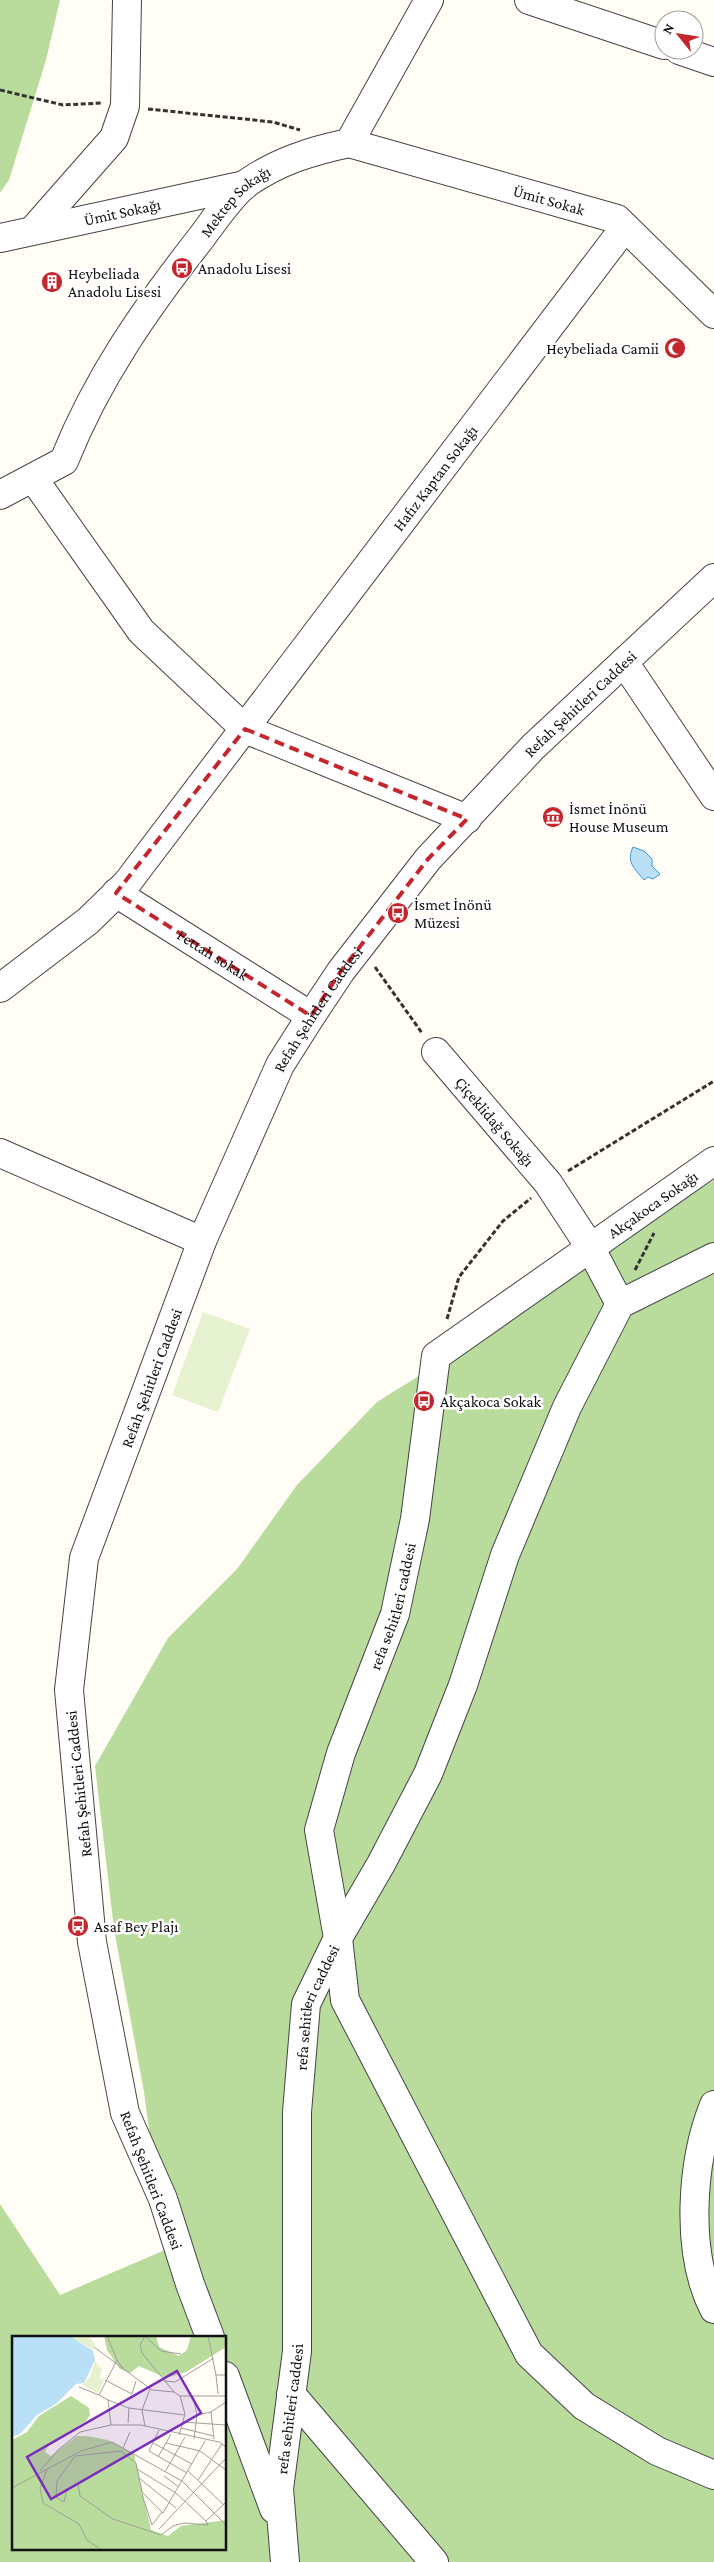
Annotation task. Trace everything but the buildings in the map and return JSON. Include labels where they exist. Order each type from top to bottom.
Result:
[{"type":"street","points":[[33,230],[114,138],[125,106],[127,0]]},
{"type":"street","points":[[349,143],[429,0]]},
{"type":"street","points":[[529,0],[654,42]]},
{"type":"street","name":"Mektep Sokağı","points":[[0,495],[64,461],[76,430],[112,362],[152,301],[245,185],[276,164],[315,150],[349,143]]},
{"type":"street","name":"Ümit Sokak","points":[[349,143],[617,219],[710,302]]},
{"type":"street","name":"Ümit Sokağı","points":[[0,238],[245,185]]},
{"type":"street","name":"Hafız Kaptan Sokağı","points":[[0,988],[88,921],[126,883],[625,227]]},
{"type":"street","points":[[33,478],[142,632],[245,729],[467,819]]},
{"type":"street","name":"Refah Şehitleri Caddesi","points":[[210,2336],[190,2284],[163,2199],[125,2113],[92,1942],[68,1690],[84,1558],[202,1242],[280,1065],[311,1016],[360,947],[428,859],[533,747],[714,578]]},
{"type":"street","points":[[624,662],[714,796]]},
{"type":"street","name":"Fettah sokak","points":[[116,892],[311,1016]]},
{"type":"street","name":"Çiçeklidağ Sokağı","points":[[436,1052],[548,1183],[590,1247],[620,1304]]},
{"type":"street","points":[[0,1153],[202,1242]]},
{"type":"street","name":"Akçakoca Sokağı","points":[[436,1356],[714,1161]]},
{"type":"street","points":[[714,1257],[620,1304],[567,1407],[505,1556],[463,1685],[428,1774],[381,1864],[338,1938],[345,2000],[528,2354],[584,2406],[657,2451],[714,2475]]},
{"type":"street","name":"refa sehitleri caddesi","points":[[282,2529],[279,2489],[297,2351],[297,2112],[306,2004],[338,1938],[319,1830],[341,1754],[395,1614],[416,1519],[436,1356]]},
{"type":"street","points":[[714,2105],[704,2131],[694,2203],[697,2245],[705,2292],[714,2309]]},
{"type":"street","points":[[226,2379],[282,2529],[285,2562]]},
{"type":"street","points":[[291,2394],[434,2562]]},
{"type":"path","points":[[0,90],[63,105],[98,102],[273,122],[301,130]]},
{"type":"path","points":[[360,947],[436,1052]]},
{"type":"path","points":[[620,1304],[643,1252],[657,1228]]},
{"type":"highlighted area","points":[[245,729],[467,819],[428,859],[341,971],[311,1016],[116,893]]},
{"type":"green space","points":[[0,0],[60,0],[46,60],[9,180],[0,193]]},
{"type":"green space","points":[[714,1180],[714,2562],[0,2562],[0,2204],[60,2295],[165,2250],[144,2092],[114,1929],[95,1766],[168,1638],[237,1569],[297,1485],[377,1402],[451,1356],[553,1282]]},
{"type":"green space","points":[[203,1312],[250,1329],[218,1412],[172,1395]]},
{"type":"water","points":[[633,847],[644,851],[652,859],[652,866],[660,874],[653,879],[648,877],[644,880],[632,865],[630,857]]},
{"type":"place","name":"Anadolu Lisesi","points":[[182,268]]},
{"type":"place","name":"Heybeliada Anadolu Lisesi","points":[[52,282]]},
{"type":"place","name":"Heybeliada Camii","points":[[675,348]]},
{"type":"place","name":"İsmet İnönü House Museum","points":[[553,817]]},
{"type":"place","name":"İsmet İnönü Müzesi","points":[[398,913]]},
{"type":"place","name":"Akçakoca Sokak","points":[[424,1401]]},
{"type":"place","name":"Asaf Bey Plajı","points":[[78,1926]]}]
